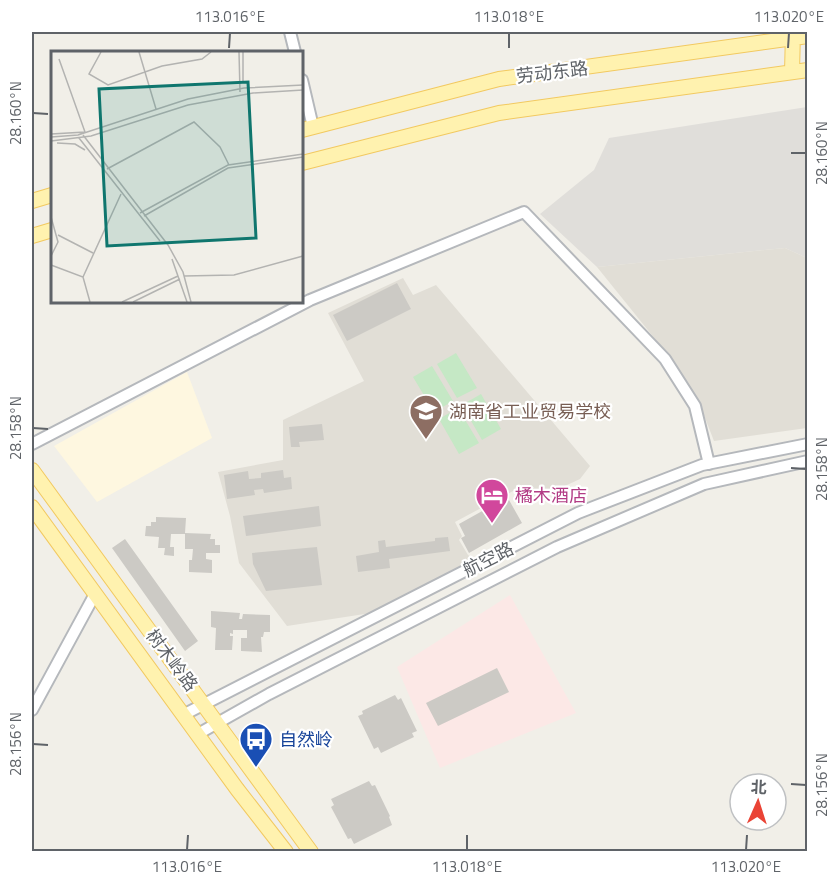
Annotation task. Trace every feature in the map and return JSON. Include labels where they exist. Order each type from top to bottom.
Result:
[{"type":"main road","points":[[735,47],[750,32]]},
{"type":"main road","points":[[792,72],[793,35]]},
{"type":"main road","name":"劳动东路","points":[[307,129],[498,79],[735,47],[793,35],[807,36]]},
{"type":"main road","name":"劳动东路","points":[[303,163],[499,113],[807,70]]},
{"type":"main road","points":[[32,201],[51,195]]},
{"type":"main road","points":[[32,236],[51,230]]},
{"type":"main road","name":"树木岭路","points":[[32,470],[311,852]]},
{"type":"main road","name":"树木岭路","points":[[32,507],[286,852]]},
{"type":"street","points":[[290,32],[295,51]]},
{"type":"street","points":[[303,90],[307,129]]},
{"type":"street","points":[[32,444],[310,300],[524,212],[665,358],[695,406],[705,465],[704,483]]},
{"type":"street","name":"航空路","points":[[183,715],[578,513],[705,465],[807,444]]},
{"type":"street","name":"航空路","points":[[198,734],[280,689],[558,547],[704,483],[807,461]]},
{"type":"street","points":[[32,710],[95,594]]},
{"type":"shaded area","points":[[807,107],[807,258],[785,248],[597,267],[540,214],[594,170],[609,138]]},
{"type":"shaded area","points":[[785,248],[807,258],[807,428],[714,441],[698,400],[668,355],[597,267]]},
{"type":"shaded area","name":"湖南省工业贸易学校","points":[[403,278],[413,295],[436,285],[590,466],[580,479],[530,502],[513,491],[455,522],[462,536],[459,540],[468,555],[474,559],[371,613],[287,626],[239,563],[218,472],[283,460],[283,420],[364,381],[328,313]]},
{"type":"shaded area","points":[[187,372],[212,438],[97,502],[54,446]]},
{"type":"shaded area","points":[[510,595],[576,713],[440,768],[397,667]]},
{"type":"green space","points":[[456,353],[477,388],[457,398],[437,364]]},
{"type":"green space","points":[[432,366],[453,401],[434,412],[413,377]]},
{"type":"green space","points":[[481,394],[501,429],[482,440],[462,405]]},
{"type":"green space","points":[[458,408],[479,443],[459,454],[439,419]]},
{"type":"building","points":[[397,283],[411,309],[347,341],[333,315]]},
{"type":"building","points":[[322,424],[324,440],[299,442],[300,447],[291,447],[289,427]]},
{"type":"building","points":[[283,470],[284,478],[291,477],[292,489],[264,493],[263,489],[254,490],[255,495],[227,499],[224,475],[248,471],[249,479],[261,478],[261,473]]},
{"type":"building","points":[[502,500],[504,503],[509,500],[522,523],[469,553],[461,538],[465,536],[459,524]]},
{"type":"building","points":[[319,506],[321,526],[246,536],[243,516]]},
{"type":"building","points":[[156,517],[186,518],[185,533],[211,534],[210,539],[215,539],[215,545],[220,545],[220,553],[206,553],[206,559],[212,560],[212,573],[189,572],[189,560],[192,560],[193,549],[185,549],[185,534],[171,534],[170,547],[174,547],[174,556],[164,555],[165,548],[158,548],[159,537],[145,536],[146,526],[151,526],[151,522],[156,522]]},
{"type":"building","points":[[448,537],[450,551],[389,559],[390,568],[358,572],[356,556],[379,552],[378,541],[385,540],[386,547],[435,541],[435,538]]},
{"type":"building","points":[[125,539],[198,641],[185,651],[112,548]]},
{"type":"building","points":[[317,547],[322,585],[266,591],[253,564],[252,553]]},
{"type":"building","points":[[211,611],[240,613],[239,619],[242,619],[243,614],[270,615],[270,632],[264,632],[261,637],[262,652],[241,651],[241,638],[247,638],[247,630],[233,630],[233,634],[230,633],[230,636],[233,636],[232,650],[215,650],[216,628],[211,627]]},
{"type":"building","points":[[497,668],[509,692],[438,726],[426,703]]},
{"type":"building","points":[[395,695],[398,700],[401,698],[417,731],[412,733],[414,737],[381,753],[378,747],[374,749],[358,716],[363,714],[362,711]]},
{"type":"building","points":[[369,781],[372,786],[375,785],[392,825],[354,844],[351,838],[348,839],[331,807],[334,805],[331,799]]},
{"type":"place","name":"湖南省工业贸易学校","points":[[426,440]]},
{"type":"place","name":"橘木酒店","points":[[492,524]]},
{"type":"place","name":"自然岭","points":[[256,768]]}]
